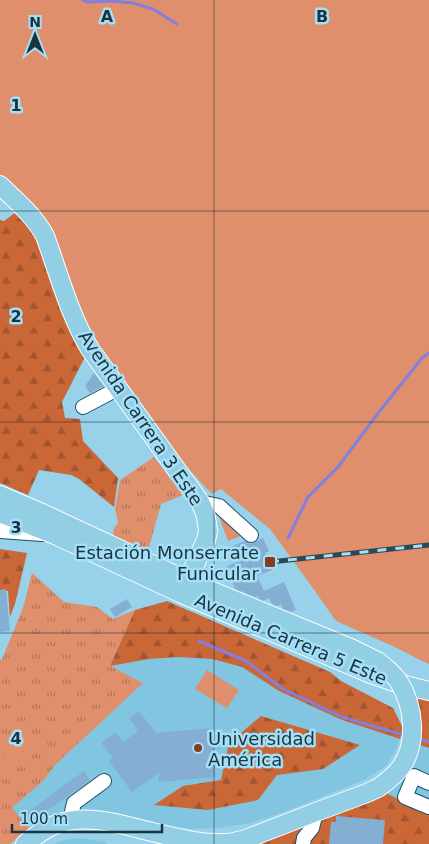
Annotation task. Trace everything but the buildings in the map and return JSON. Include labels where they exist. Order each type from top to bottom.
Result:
[{"type":"main road","name":"Avenida Carrera 3 Este","points":[[0,185],[40,226],[74,319],[90,349],[200,502],[205,513],[208,531],[201,554],[185,587]]},
{"type":"main road","points":[[0,495],[42,513],[185,587]]},
{"type":"main road","points":[[1,518],[55,535],[185,587]]},
{"type":"main road","name":"Avenida Carrera 5 Este","points":[[25,844],[45,829],[70,820],[115,823],[188,840],[223,843],[246,839],[367,794],[392,777],[401,767],[408,753],[412,732],[409,708],[400,683],[379,662],[352,649],[185,587]]},
{"type":"main road","name":"Avenida Carrera 5 Este","points":[[185,587],[376,677],[429,691]]},
{"type":"street","points":[[83,407],[119,388]]},
{"type":"street","points":[[200,502],[219,506],[251,535]]},
{"type":"street","points":[[1,518],[20,512],[42,513]]},
{"type":"street","points":[[429,783],[414,776],[405,797],[429,807]]},
{"type":"street","points":[[70,820],[74,803],[104,781]]},
{"type":"street","points":[[303,844],[304,838],[312,828],[316,812]]},
{"type":"shaded area","name":"Universidad América","points":[[178,657],[212,659],[242,667],[279,691],[342,720],[400,739],[395,752],[386,766],[364,780],[251,823],[218,828],[191,829],[78,810],[58,813],[48,817],[29,828],[10,844],[0,844],[0,702],[110,666],[149,659]]},
{"type":"shaded area","points":[[416,744],[429,748],[429,844],[386,793]]},
{"type":"shaded area","points":[[77,838],[104,841],[107,844],[54,844],[59,841]]},
{"type":"green space","points":[[0,0],[429,0],[429,664],[336,621],[270,529],[221,489],[212,494],[182,462],[140,402],[97,347],[80,311],[69,278],[54,246],[0,180]]},
{"type":"green space","points":[[16,212],[29,217],[86,355],[62,402],[65,418],[80,419],[83,441],[118,478],[114,507],[79,479],[71,475],[39,470],[28,495],[0,483],[0,220],[4,221]]},
{"type":"green space","points":[[154,457],[183,495],[161,504],[148,551],[113,535],[114,528],[118,523],[115,509],[120,480]]},
{"type":"green space","points":[[218,514],[243,535],[228,541]]},
{"type":"green space","points":[[0,549],[27,553],[10,617],[8,591],[0,591]]},
{"type":"green space","points":[[32,573],[64,602],[97,607],[113,619],[135,610],[110,666],[143,683],[55,765],[44,780],[12,808],[29,828],[10,844],[0,844],[0,660],[23,608]]},
{"type":"green space","points":[[167,601],[330,672],[341,681],[393,708],[403,728],[400,739],[342,720],[279,691],[242,667],[212,659],[178,657],[149,659],[110,666],[135,610]]},
{"type":"green space","points":[[207,670],[239,690],[227,708],[195,689]]},
{"type":"green space","points":[[412,693],[429,698],[429,748],[416,744]]},
{"type":"green space","points":[[261,716],[360,745],[323,769],[277,775],[258,800],[208,810],[154,805],[183,786],[221,780],[229,743]]},
{"type":"green space","points":[[21,735],[30,747],[7,763],[0,750]]},
{"type":"green space","points":[[386,793],[429,814],[429,844],[254,844]]},
{"type":"waterway","points":[[83,0],[88,2],[111,1],[133,3],[153,9],[177,24]]},
{"type":"waterway","points":[[288,538],[308,497],[338,467],[422,358],[429,353]]},
{"type":"waterway","points":[[199,641],[246,661],[283,689],[342,717],[407,736]]},
{"type":"waterway","points":[[418,739],[429,742]]},
{"type":"railway","points":[[270,562],[429,545]]},
{"type":"place","name":"Estación Monserrate Funicular","points":[[270,562]]},
{"type":"place","name":"Universidad América","points":[[198,748]]}]
